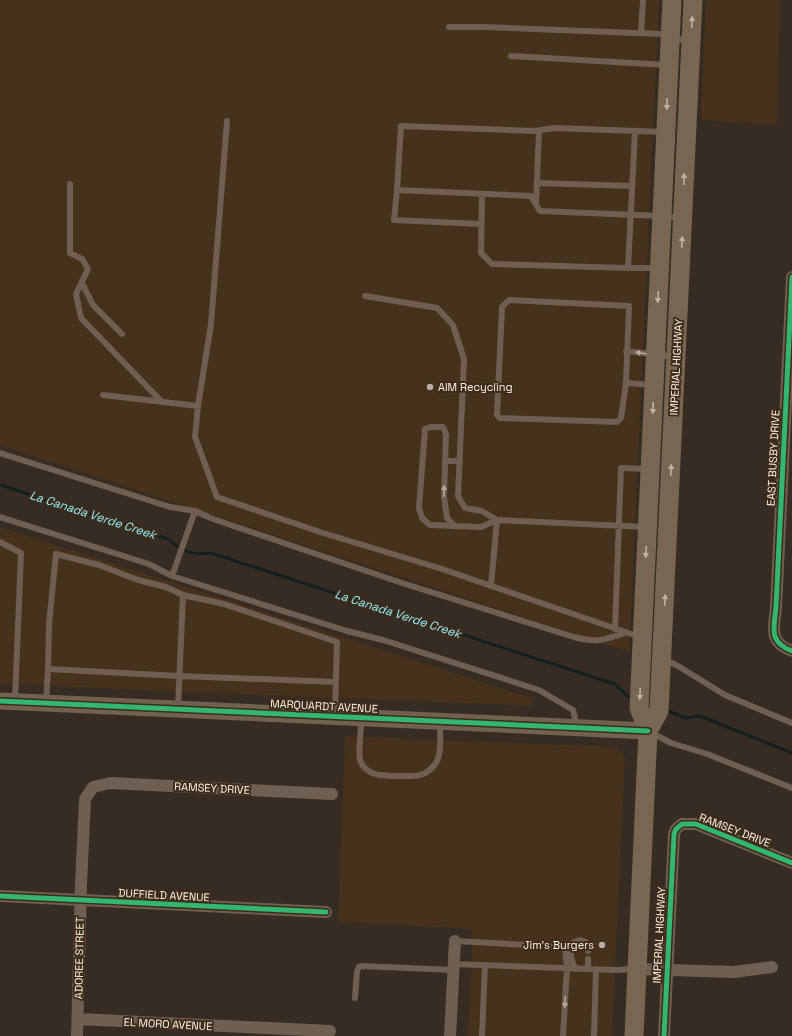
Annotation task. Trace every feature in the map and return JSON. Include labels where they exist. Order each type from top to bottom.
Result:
[{"type":"main road","name":"IMPERIAL HIGHWAY","points":[[648,727],[659,711],[662,665],[647,638],[648,527],[672,0]]},
{"type":"main road","name":"IMPERIAL HIGHWAY","points":[[634,1036],[648,727],[639,708],[641,664],[647,638],[676,358],[693,0]]},
{"type":"street","name":"EAST BUSBY DRIVE","points":[[792,277],[774,629],[776,640],[783,647],[792,651]]},
{"type":"street","name":"MARQUARDT AVENUE","points":[[7,701],[577,728],[648,727]]},
{"type":"street","name":"RAMSEY DRIVE","points":[[93,787],[110,783],[332,794]]},
{"type":"street","name":"ADOREE STREET","points":[[77,1036],[80,901],[85,799],[93,787]]},
{"type":"street","name":"RAMSEY DRIVE","points":[[674,834],[676,829],[682,824],[696,824],[792,863]]},
{"type":"street","name":"IMPERIAL HIGHWAY","points":[[664,1036],[674,834]]},
{"type":"street","name":"DUFFIELD AVENUE","points":[[0,896],[326,912]]},
{"type":"street","points":[[450,1036],[455,941]]},
{"type":"street","points":[[638,969],[734,972],[772,967]]},
{"type":"street","name":"EL MORO AVENUE","points":[[78,1019],[330,1031]]},
{"type":"lane","points":[[641,33],[642,0]]},
{"type":"lane","points":[[449,28],[482,27],[641,33],[670,35],[691,43]]},
{"type":"lane","points":[[511,56],[669,65]]},
{"type":"lane","points":[[227,121],[211,324],[198,406],[195,436],[217,497],[320,532],[442,569],[615,629],[647,638]]},
{"type":"lane","points":[[482,224],[394,220],[401,126],[539,130],[554,128],[666,132]]},
{"type":"lane","points":[[536,204],[539,130]]},
{"type":"lane","points":[[628,268],[635,131]]},
{"type":"lane","points":[[537,182],[632,186]]},
{"type":"lane","points":[[70,184],[70,253],[82,259],[88,269],[76,294],[81,318],[162,402]]},
{"type":"lane","points":[[397,190],[531,196],[540,211],[630,214],[683,218]]},
{"type":"lane","points":[[482,194],[481,253],[492,264],[660,268]]},
{"type":"lane","points":[[82,283],[92,305],[122,334]]},
{"type":"lane","points":[[365,296],[437,308],[453,326],[464,359],[458,496],[465,508],[482,510],[497,520]]},
{"type":"lane","points":[[509,300],[629,306],[626,351],[626,383],[621,418],[617,422],[500,418],[497,415],[502,307],[509,300]]},
{"type":"lane","points":[[626,351],[676,358]]},
{"type":"lane","points":[[626,383],[654,385]]},
{"type":"lane","points":[[103,395],[198,406]]},
{"type":"lane","points":[[455,526],[447,518],[444,497],[446,434],[443,428],[431,427],[425,429],[419,508],[422,518],[430,525],[455,526],[481,527],[497,520],[648,527]]},
{"type":"lane","points":[[0,453],[170,507],[195,511],[213,519],[402,583],[574,637],[588,641],[647,638]]},
{"type":"lane","points":[[445,460],[460,461]]},
{"type":"lane","points":[[615,629],[620,468],[650,469]]},
{"type":"lane","points":[[172,576],[195,511]]},
{"type":"lane","points":[[0,517],[148,564],[172,576],[347,631],[383,640],[539,690],[573,710],[577,728]]},
{"type":"lane","points":[[491,586],[497,520]]},
{"type":"lane","points":[[0,542],[20,553],[7,701]]},
{"type":"lane","points":[[46,703],[49,624],[56,554],[99,565],[138,580],[166,587],[183,595],[224,604],[337,642],[335,716]]},
{"type":"lane","points":[[178,709],[183,595]]},
{"type":"lane","points":[[662,665],[678,666],[725,695],[792,722]]},
{"type":"lane","points":[[48,669],[336,682]]},
{"type":"lane","points":[[362,718],[360,759],[364,768],[375,774],[383,776],[415,776],[425,774],[436,762],[438,756],[440,722]]},
{"type":"lane","points":[[648,727],[671,743],[707,754],[792,788]]},
{"type":"lane","points":[[576,969],[570,960],[570,948],[574,942],[580,940],[586,942],[588,951]]},
{"type":"lane","points":[[455,941],[565,947],[566,968],[563,1036]]},
{"type":"lane","points":[[588,959],[588,969]]},
{"type":"lane","points":[[355,998],[357,971],[361,966],[453,967],[485,965],[596,970],[638,969]]},
{"type":"lane","points":[[482,1036],[485,965]]},
{"type":"lane","points":[[594,1036],[596,970]]},
{"type":"shaded area","points":[[0,0],[659,0],[629,652],[0,445]]},
{"type":"shaded area","points":[[706,0],[780,0],[777,125],[701,120]]},
{"type":"shaded area","points":[[0,527],[532,698],[532,706],[0,684]]},
{"type":"shaded area","points":[[345,736],[616,747],[625,757],[612,1036],[468,1036],[473,929],[338,922]]},
{"type":"waterway","name":"La Canada Verde Creek","points":[[0,485],[168,539],[178,547],[188,552],[211,553],[615,684],[627,696],[633,699]]},
{"type":"waterway","name":"La Canada Verde Creek","points":[[665,710],[686,718],[700,716],[792,753]]},
{"type":"cycle path","points":[[792,277],[774,628],[774,634],[779,643],[792,651]]},
{"type":"cycle path","points":[[0,701],[648,731]]},
{"type":"cycle path","points":[[664,1036],[674,834],[676,829],[682,824],[696,824],[792,863]]},
{"type":"cycle path","points":[[0,896],[326,912]]},
{"type":"place","name":"AIM Recycling","points":[[430,387]]},
{"type":"place","name":"Jim's Burgers","points":[[602,945]]}]
